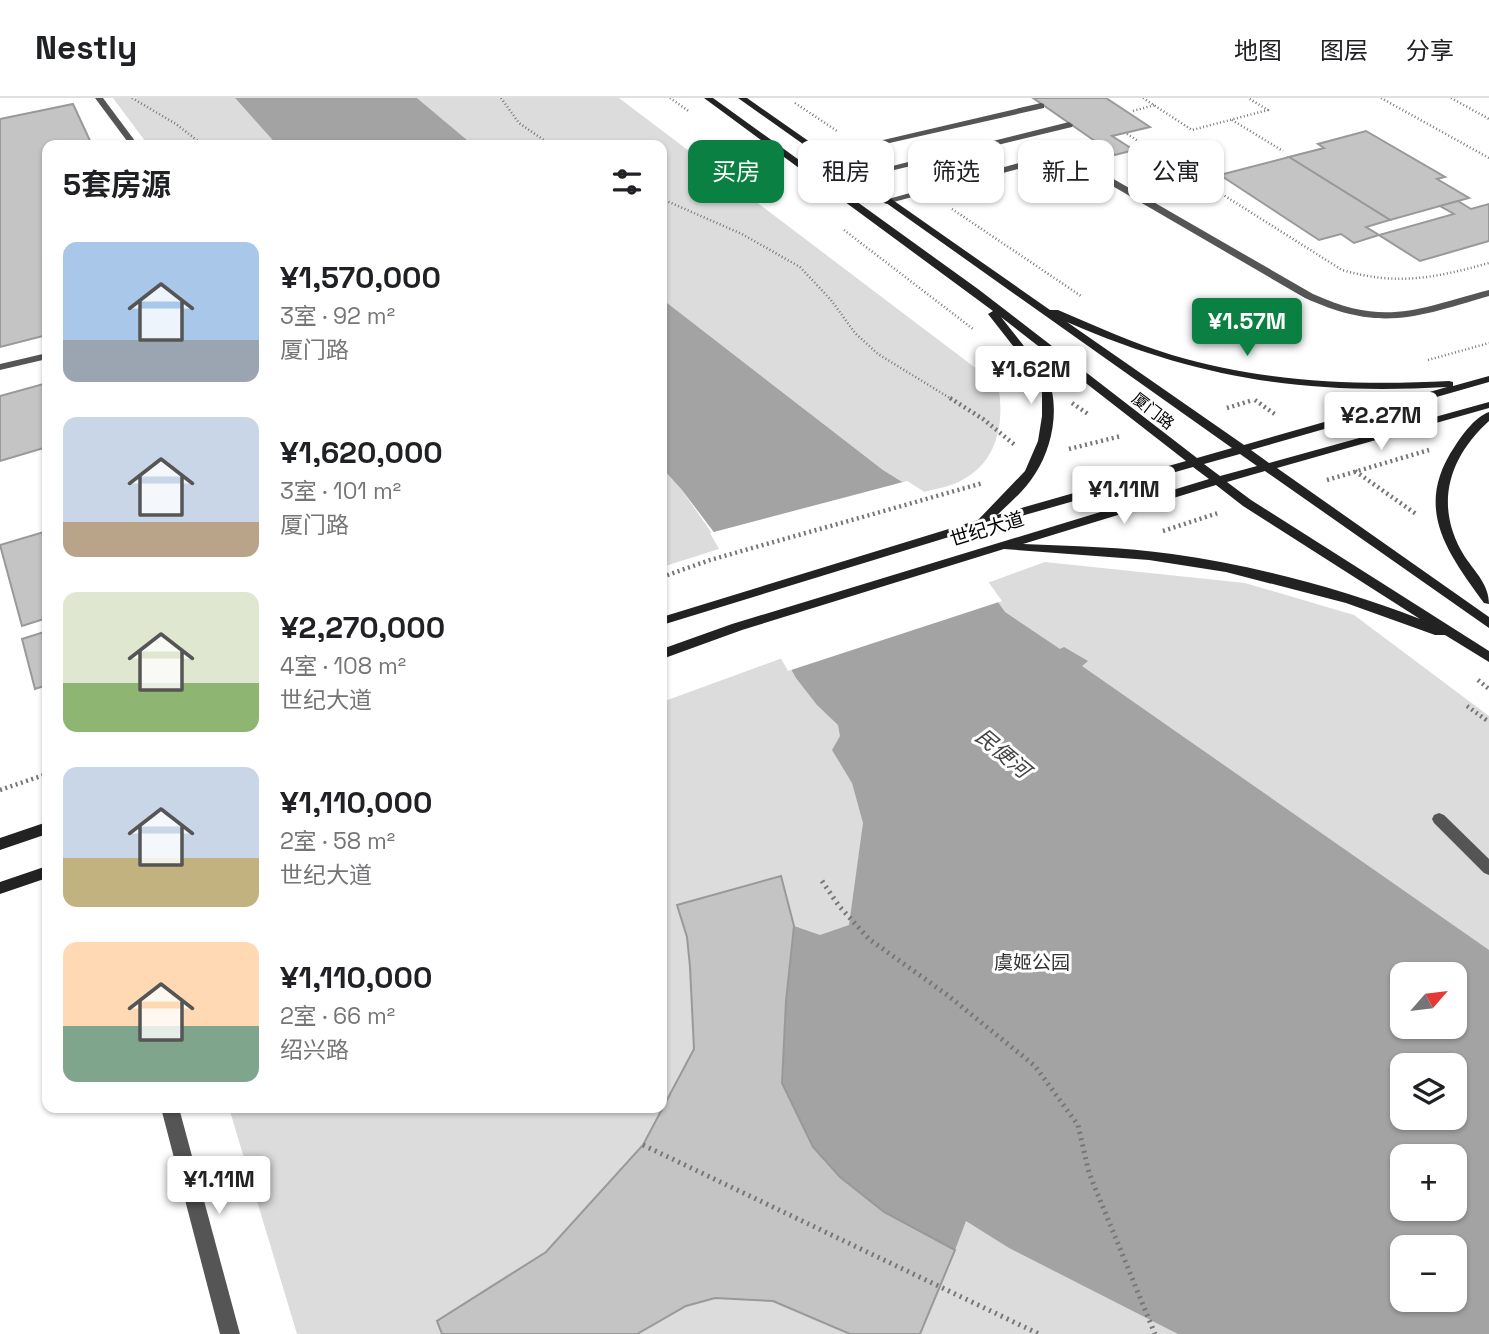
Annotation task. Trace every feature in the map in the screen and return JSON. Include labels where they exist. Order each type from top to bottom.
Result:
[{"type":"street","points":[[99,98],[130,140]]},
{"type":"street","name":"厦门路","points":[[708,98],[974,291],[1247,503],[1489,657]]},
{"type":"street","name":"厦门路","points":[[742,98],[802,140]]},
{"type":"street","points":[[891,140],[1041,106]]},
{"type":"street","points":[[894,167],[1069,125]]},
{"type":"street","points":[[1004,169],[1037,161],[1071,161],[1088,168],[1309,296],[1334,307],[1373,316],[1447,305],[1489,293]]},
{"type":"street","name":"厦门路","points":[[890,203],[1489,623]]},
{"type":"street","points":[[974,291],[1021,348],[1045,384],[1048,411],[1045,436],[1031,472],[982,524]]},
{"type":"street","points":[[1023,298],[1116,340],[1185,363],[1234,372],[1299,382],[1388,388],[1484,380]]},
{"type":"street","points":[[0,367],[42,357]]},
{"type":"street","name":"世纪大道","points":[[667,619],[958,530],[1484,380]]},
{"type":"street","name":"世纪大道","points":[[667,652],[737,627],[997,546],[1217,480],[1489,405]]},
{"type":"street","points":[[1489,415],[1473,428],[1456,450],[1442,493],[1442,522],[1463,563],[1489,600]]},
{"type":"street","points":[[997,546],[1127,554],[1194,562],[1382,608],[1473,645]]},
{"type":"street","points":[[1439,819],[1489,869]]},
{"type":"street","points":[[0,844],[42,830]]},
{"type":"street","points":[[0,888],[42,874]]},
{"type":"street","points":[[171,1113],[230,1334]]},
{"type":"path","points":[[132,98],[176,124],[197,140]]},
{"type":"path","points":[[501,98],[519,122],[544,140]]},
{"type":"path","points":[[787,98],[850,140]]},
{"type":"path","points":[[1143,98],[1192,130],[1268,110],[1248,98]]},
{"type":"path","points":[[1381,98],[1489,158]]},
{"type":"path","points":[[1451,98],[1489,119]]},
{"type":"path","points":[[1132,111],[1155,106]]},
{"type":"path","points":[[1231,120],[1283,151]]},
{"type":"path","points":[[1127,134],[1342,270],[1364,278],[1402,282],[1436,278],[1489,263]]},
{"type":"path","points":[[667,201],[742,234],[800,267],[831,300],[855,333],[878,354],[983,419],[1035,461]]},
{"type":"path","points":[[943,203],[1085,299]]},
{"type":"path","points":[[667,575],[710,560],[931,499]]},
{"type":"path","points":[[1467,706],[1489,722]]},
{"type":"path","points":[[0,790],[42,776]]},
{"type":"path","points":[[822,881],[839,906],[869,939],[946,994],[1035,1066],[1078,1125],[1089,1173],[1156,1334]]},
{"type":"path","points":[[643,1145],[1040,1334]]},
{"type":"green space","points":[[113,98],[235,98],[273,140],[144,140]]},
{"type":"green space","points":[[417,98],[619,98],[688,150],[688,203],[758,203],[998,385],[999,426],[991,452],[984,463],[962,480],[920,493],[883,470],[667,303],[667,140],[467,140]]},
{"type":"green space","points":[[667,474],[682,490],[722,548],[667,565]]},
{"type":"green space","name":"虞姬公园","points":[[1045,562],[1245,583],[1354,615],[1489,716],[1489,1334],[297,1334],[231,1113],[667,1113],[667,700]]},
{"type":"water","points":[[235,98],[417,98],[467,140],[273,140]]},
{"type":"water","name":"民便河","points":[[667,303],[883,470],[920,493],[1005,612],[1060,649],[1064,647],[1088,661],[1082,666],[1489,950],[1489,1334],[1178,1334],[1009,1248],[966,1221],[955,1250],[884,1212],[840,1177],[813,1147],[782,1083],[786,1001],[794,926],[820,935],[849,925],[863,823],[852,783],[832,750],[840,736],[838,725],[817,705],[796,678],[713,531],[667,474]]},
{"type":"pier","points":[[907,481],[923,491],[1002,601],[788,671],[710,533]]},
{"type":"building","points":[[1033,98],[1106,98],[1150,127],[1112,136],[1128,146],[1128,152],[1115,155],[1114,140],[1093,140]]},
{"type":"building","points":[[73,104],[90,140],[42,140],[42,336],[0,347],[0,119]]},
{"type":"building","points":[[1366,131],[1445,177],[1437,179],[1469,198],[1390,220],[1289,157],[1324,148],[1318,144]]},
{"type":"building","points":[[1289,157],[1390,220],[1366,227],[1379,235],[1354,243],[1341,234],[1319,240],[1224,178],[1224,174]]},
{"type":"building","points":[[1458,201],[1471,209],[1489,204],[1489,241],[1420,261],[1379,235],[1454,214],[1440,206]]},
{"type":"building","points":[[42,384],[42,448],[0,461],[0,396]]},
{"type":"building","points":[[42,532],[42,620],[22,626],[0,545]]},
{"type":"building","points":[[42,633],[42,687],[35,689],[22,639]]},
{"type":"building","points":[[781,876],[794,926],[786,1001],[782,1083],[813,1147],[840,1177],[884,1212],[955,1250],[920,1334],[850,1334],[773,1301],[715,1298],[686,1306],[637,1334],[442,1334],[437,1321],[546,1252],[643,1145],[660,1113],[667,1113],[667,1100],[694,1049],[687,937],[677,905]]}]
